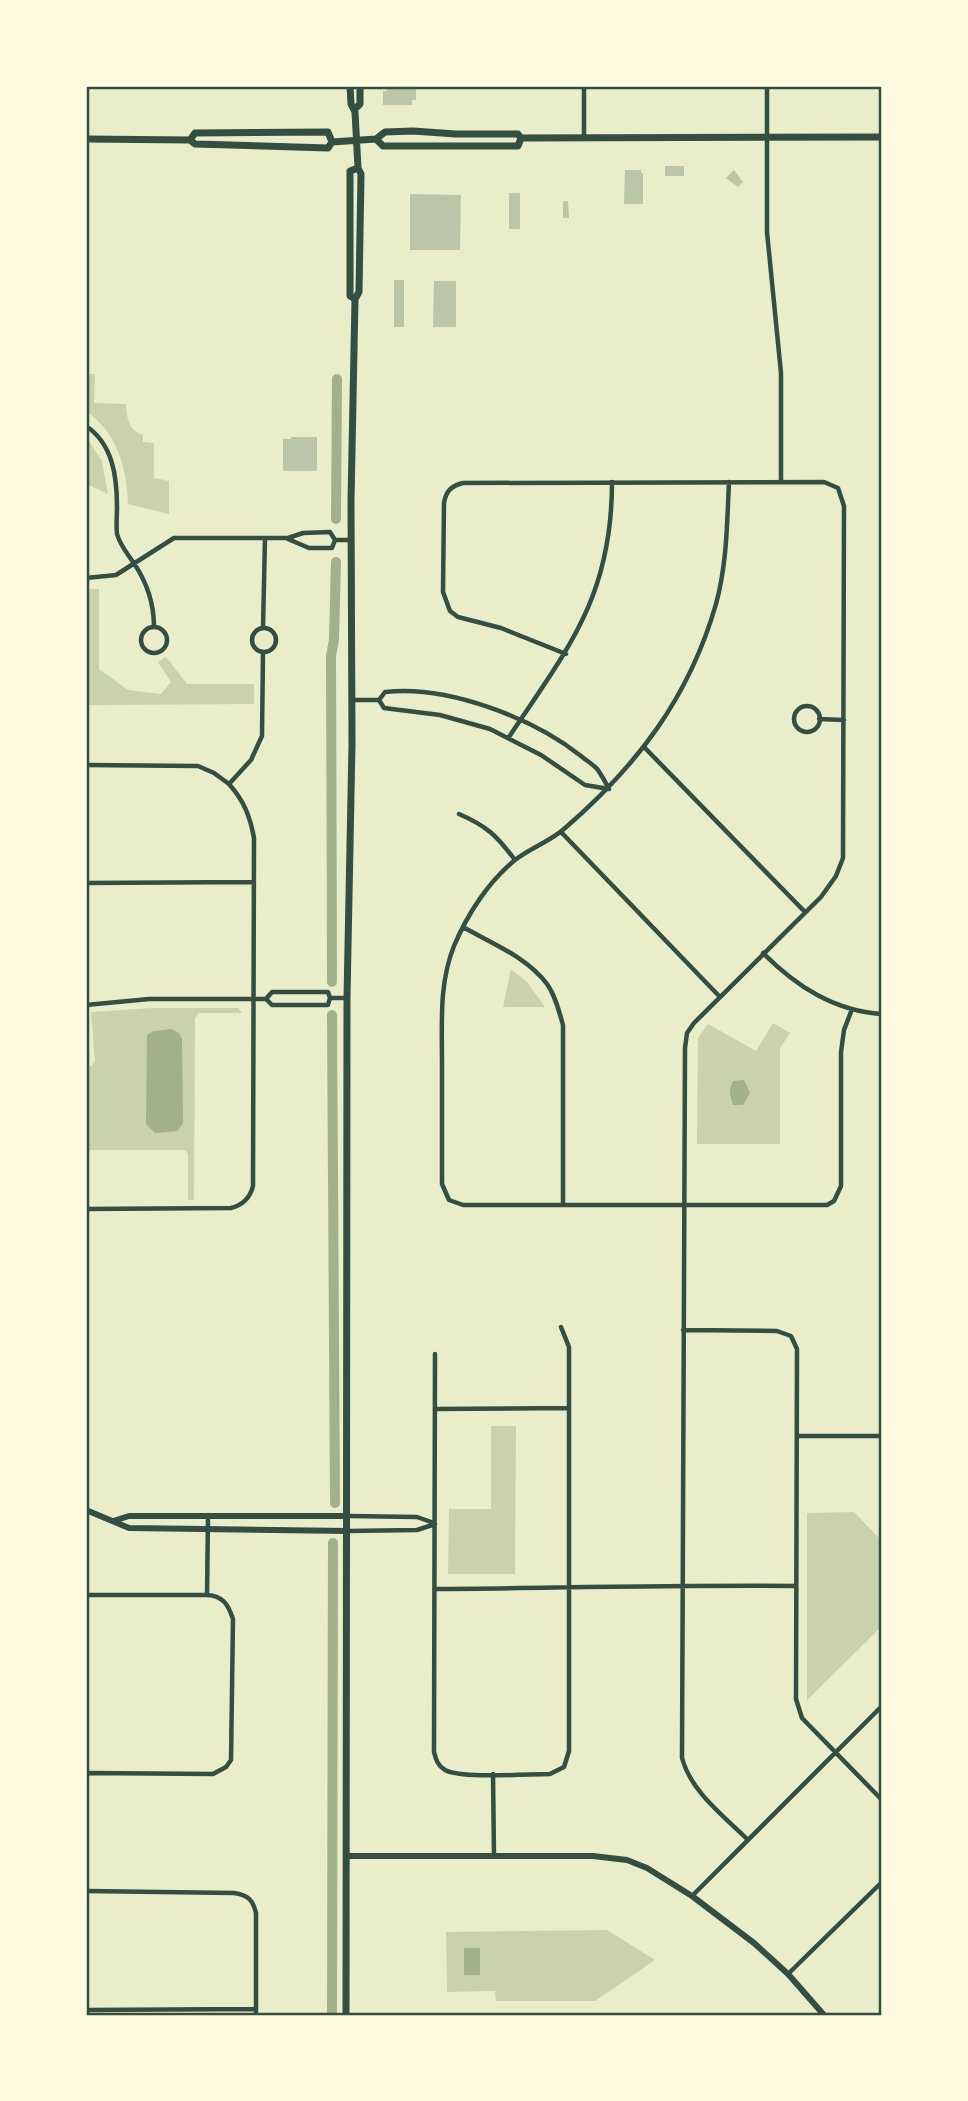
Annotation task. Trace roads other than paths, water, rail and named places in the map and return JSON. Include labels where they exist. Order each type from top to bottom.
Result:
[{"type":"main road","points":[[346,2015],[347,998],[355,299],[359,292],[361,218],[361,174],[358,168],[351,86]]},
{"type":"main road","points":[[355,109],[360,104],[360,86]]},
{"type":"main road","points":[[332,142],[376,139],[385,132],[413,131],[518,134],[521,138],[882,138]]},
{"type":"main road","points":[[190,140],[195,133],[328,132],[332,142]]},
{"type":"main road","points":[[376,139],[383,146],[519,146],[521,138]]},
{"type":"main road","points":[[86,139],[190,140],[195,144],[246,144],[289,148],[328,148],[332,142]]},
{"type":"street","points":[[584,86],[584,138]]},
{"type":"street","points":[[767,86],[767,232],[781,373],[781,482]]},
{"type":"street","points":[[86,426],[105,445],[113,464],[117,485],[117,533],[152,596],[154,627]]},
{"type":"street","points":[[509,737],[566,654],[586,616],[602,572],[612,513],[612,482]]},
{"type":"street","points":[[566,654],[501,628],[458,617],[450,611],[443,592],[444,503],[449,490],[463,483],[612,482],[824,482],[838,488],[844,506],[842,858],[836,876],[821,897],[694,1023],[686,1041],[682,1758],[695,1787],[748,1840]]},
{"type":"street","points":[[729,482],[727,534],[716,603],[700,649],[677,698],[645,748],[609,789],[561,832],[515,860],[479,900],[463,927],[447,969],[442,995],[442,1184],[449,1200],[463,1205],[684,1206],[818,1206],[834,1201],[841,1186],[841,1052],[844,1030],[852,1009]]},
{"type":"street","points":[[86,578],[116,575],[174,538],[288,538],[303,533],[330,532],[334,540],[332,548],[309,548],[288,538]]},
{"type":"street","points":[[263,628],[265,538]]},
{"type":"street","points":[[334,540],[351,540]]},
{"type":"street","points":[[154,627],[162,629],[167,640],[164,648],[153,652],[143,645],[142,637],[146,630],[154,627]]},
{"type":"street","points":[[263,628],[271,630],[276,640],[271,650],[263,652],[253,646],[252,638],[256,631],[263,628]]},
{"type":"street","points":[[229,784],[251,760],[262,736],[263,652]]},
{"type":"street","points":[[379,700],[385,692],[401,690],[479,704],[520,720],[571,748],[597,769],[609,789]]},
{"type":"street","points":[[352,700],[379,700]]},
{"type":"street","points":[[379,700],[384,708],[440,715],[490,729],[541,755],[584,785],[609,789]]},
{"type":"street","points":[[805,706],[817,711],[820,719],[817,727],[806,732],[795,726],[794,718],[797,710],[805,706]]},
{"type":"street","points":[[820,719],[844,720]]},
{"type":"street","points":[[645,748],[805,912]]},
{"type":"street","points":[[86,765],[198,766],[229,784],[240,797],[250,815],[254,838],[253,1186],[250,1196],[231,1208],[86,1209]]},
{"type":"street","points":[[459,814],[477,821],[495,834],[515,860]]},
{"type":"street","points":[[561,832],[719,997]]},
{"type":"street","points":[[86,883],[254,882]]},
{"type":"street","points":[[463,927],[531,968],[547,984],[557,1005],[563,1025],[563,1205]]},
{"type":"street","points":[[763,953],[787,976],[813,994],[841,1006],[882,1014]]},
{"type":"street","points":[[86,1004],[149,999],[254,998],[265,999],[272,1005],[328,1005],[330,998],[328,992],[272,992],[265,999]]},
{"type":"street","points":[[330,998],[347,998]]},
{"type":"street","points":[[435,1354],[434,1752],[441,1768],[456,1774],[550,1773],[564,1767],[569,1751],[569,1347],[561,1327]]},
{"type":"street","points":[[683,1330],[777,1331],[791,1336],[797,1349],[796,1699],[802,1718],[882,1801]]},
{"type":"street","points":[[435,1409],[569,1408]]},
{"type":"street","points":[[797,1436],[882,1436]]},
{"type":"street","points":[[86,1510],[129,1528],[348,1531],[417,1530],[435,1524]]},
{"type":"street","points":[[113,1521],[129,1516],[348,1516],[417,1517],[435,1524]]},
{"type":"street","points":[[207,1595],[208,1516]]},
{"type":"street","points":[[435,1588],[796,1586]]},
{"type":"street","points":[[86,1595],[217,1596],[224,1600],[233,1619],[233,1752],[226,1767],[213,1774],[87,1773],[86,1792]]},
{"type":"street","points":[[692,1896],[882,1706]]},
{"type":"street","points":[[493,1774],[494,1856]]},
{"type":"street","points":[[347,1856],[593,1856],[627,1860],[647,1868],[692,1896],[754,1943],[824,2015]]},
{"type":"street","points":[[788,1975],[882,1882]]},
{"type":"street","points":[[86,1891],[234,1892],[251,1899],[256,1913],[256,2012],[86,2010]]},
{"type":"waterway","points":[[336,519],[337,379]]},
{"type":"waterway","points":[[332,982],[331,656],[336,562]]},
{"type":"waterway","points":[[332,1015],[335,1503]]},
{"type":"waterway","points":[[332,2015],[333,1543]]}]
